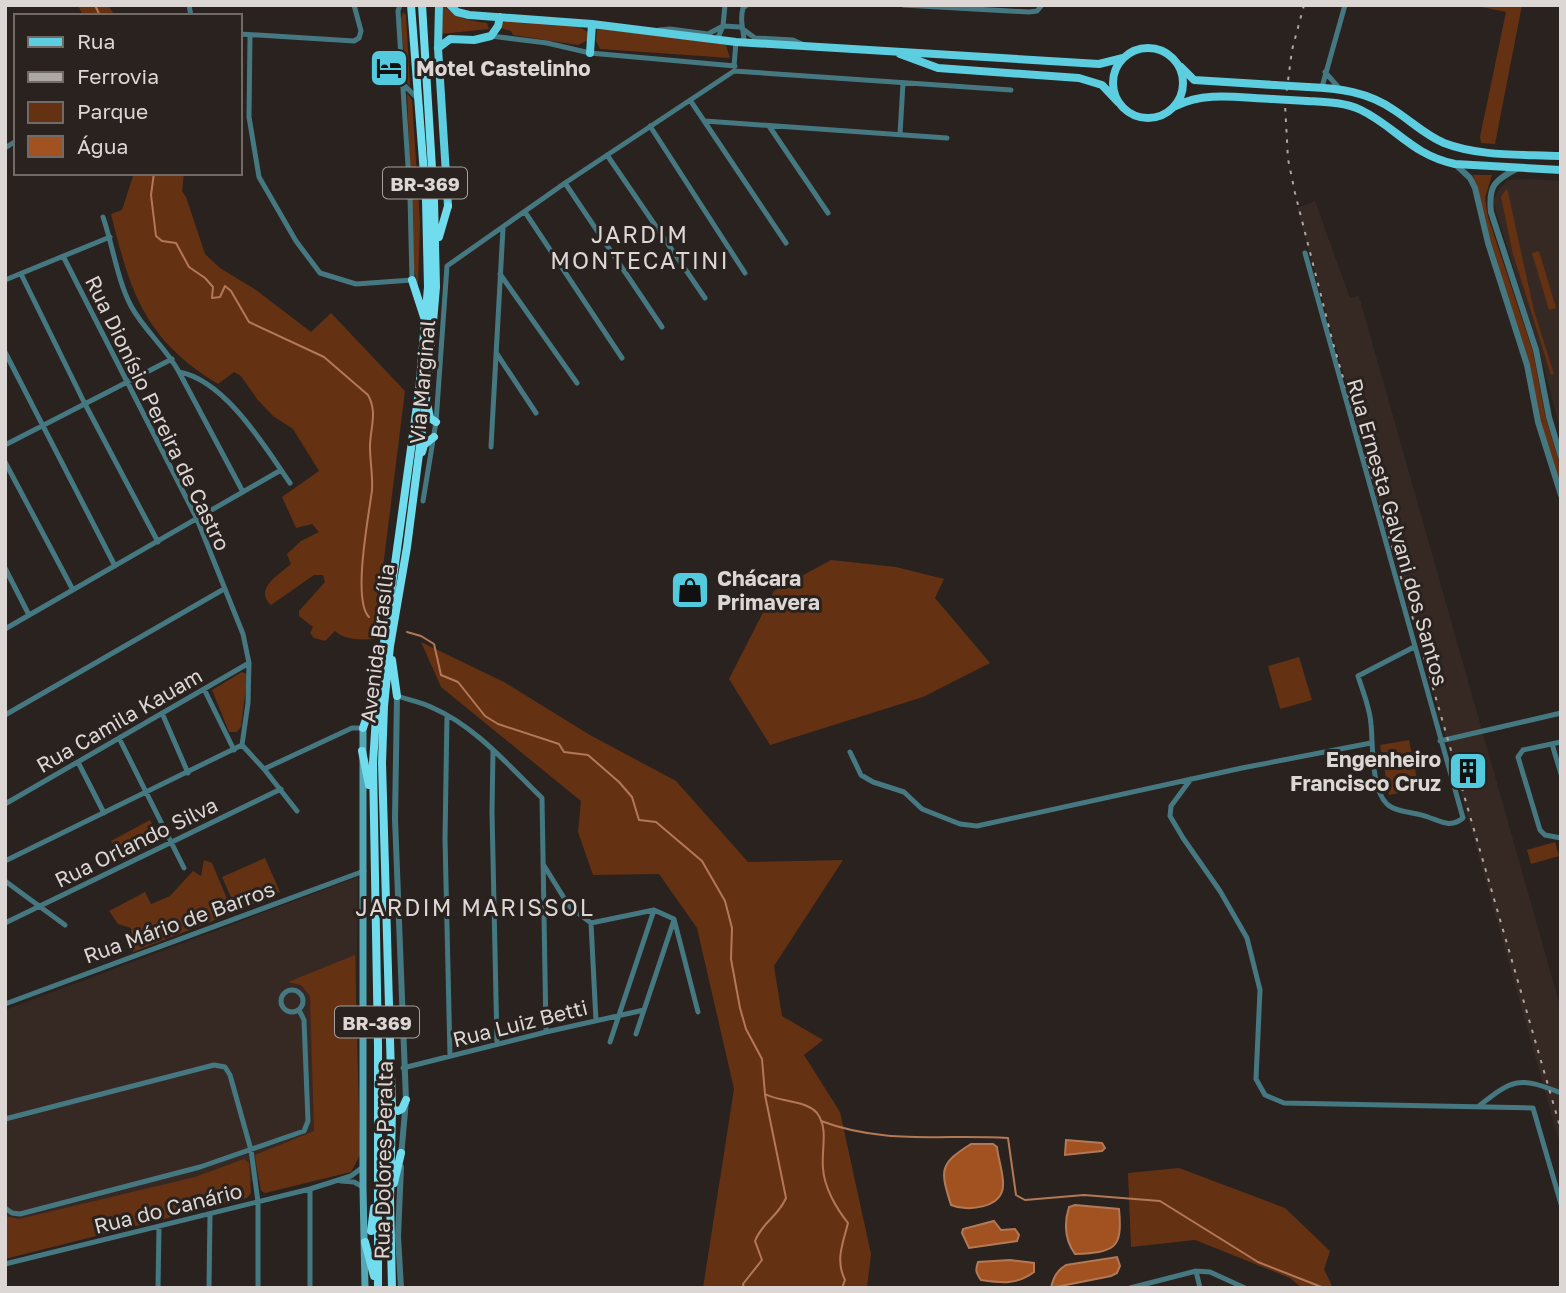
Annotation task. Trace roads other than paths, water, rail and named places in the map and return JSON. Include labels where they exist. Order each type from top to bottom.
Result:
[{"type":"highway","name":"Avenida Brasília","points":[[377,1288],[370,1235],[379,1178],[373,763],[378,686],[426,321],[428,265],[426,200],[411,5]]},
{"type":"highway","name":"Avenida Brasília","points":[[392,1288],[390,1199],[393,1109],[382,811],[384,706],[390,646],[407,547],[427,392],[436,287],[422,5]]},
{"type":"highway","points":[[436,253],[441,224],[448,206]]},
{"type":"highway","points":[[412,280],[426,321]]},
{"type":"highway","points":[[427,392],[428,413],[436,422]]},
{"type":"highway","points":[[415,475],[424,445],[434,438]]},
{"type":"highway","points":[[390,646],[397,696]]},
{"type":"highway","points":[[363,728],[378,686]]},
{"type":"highway","points":[[362,751],[373,812]]},
{"type":"highway","points":[[391,1027],[394,1062],[403,1068]]},
{"type":"highway","points":[[378,1046],[385,1099],[398,1111],[406,1100]]},
{"type":"highway","points":[[390,1199],[401,1153]]},
{"type":"highway","points":[[377,1288],[370,1235],[383,1238],[391,1271]]},
{"type":"main road","points":[[439,5],[438,48],[448,206]]},
{"type":"main road","points":[[450,5],[457,12],[469,15],[592,24],[648,33],[740,42],[1099,64],[1123,58]]},
{"type":"main road","points":[[438,48],[450,39],[474,40],[491,36],[500,17]]},
{"type":"main road","points":[[590,53],[592,24]]},
{"type":"main road","points":[[1118,102],[1113,79],[1123,58],[1133,51],[1157,48],[1168,53],[1194,80],[1340,89],[1378,100],[1427,134],[1460,148],[1561,156]]},
{"type":"main road","points":[[891,51],[938,68],[1079,78],[1102,85],[1135,116],[1146,119],[1167,114],[1182,96],[1184,84],[1178,64]]},
{"type":"main road","points":[[1176,106],[1207,96],[1339,103],[1361,110],[1422,153],[1455,164],[1561,170]]},
{"type":"main road","points":[[363,728],[363,1187],[370,1235],[365,1288]]},
{"type":"street","points":[[242,34],[354,41],[359,38],[361,32],[354,5]]},
{"type":"street","points":[[250,35],[249,117],[259,177],[296,241],[320,273],[356,284],[412,280],[399,8],[405,5]]},
{"type":"street","points":[[717,40],[723,26],[725,5]]},
{"type":"street","points":[[903,5],[1029,12],[1037,11],[1042,5]]},
{"type":"street","points":[[1322,87],[1345,5]]},
{"type":"street","points":[[491,447],[503,228],[734,68],[745,6],[736,6]]},
{"type":"street","points":[[648,33],[666,29],[708,34],[717,32],[723,26],[740,27],[755,38],[793,40],[804,46]]},
{"type":"street","points":[[491,36],[547,43],[590,53],[734,68],[1011,90]]},
{"type":"street","points":[[1325,72],[1340,89]]},
{"type":"street","points":[[900,134],[903,83]]},
{"type":"street","points":[[403,84],[419,99]]},
{"type":"street","points":[[690,100],[786,243]]},
{"type":"street","points":[[705,121],[947,138]]},
{"type":"street","points":[[768,125],[828,213]]},
{"type":"street","points":[[650,126],[745,273]]},
{"type":"street","points":[[607,155],[705,299]]},
{"type":"street","points":[[1455,164],[1470,178],[1475,188],[1488,243],[1527,365],[1538,422],[1561,495]]},
{"type":"street","points":[[1519,167],[1499,178],[1494,185],[1489,197],[1491,212],[1536,350],[1549,417],[1561,457]]},
{"type":"street","points":[[565,183],[662,327]]},
{"type":"street","points":[[525,212],[622,358]]},
{"type":"street","points":[[103,218],[131,305],[144,326],[172,359],[243,492]]},
{"type":"street","name":"Via Marginal","points":[[423,501],[436,422],[447,266],[503,228]]},
{"type":"street","points":[[5,280],[110,237]]},
{"type":"street","name":"Rua Ernesta Galvani dos Santos","points":[[1305,253],[1463,818],[1456,824],[1446,824],[1385,803],[1371,743]]},
{"type":"street","name":"Rua Dionísio Pereira de Castro","points":[[63,256],[197,519],[243,634],[249,663],[248,703],[242,745]]},
{"type":"street","points":[[21,274],[85,404],[158,542]]},
{"type":"street","points":[[500,274],[577,383]]},
{"type":"street","points":[[5,352],[115,566]]},
{"type":"street","points":[[496,353],[536,413]]},
{"type":"street","points":[[5,445],[172,359]]},
{"type":"street","points":[[179,372],[202,380],[227,402],[247,423],[290,484]]},
{"type":"street","points":[[5,462],[73,590]]},
{"type":"street","points":[[5,629],[281,470]]},
{"type":"street","points":[[5,568],[29,615]]},
{"type":"street","points":[[5,715],[224,589]]},
{"type":"street","points":[[850,752],[861,775],[873,782],[904,792],[922,809],[960,824],[977,826],[1371,743],[1367,705],[1358,676],[1414,647]]},
{"type":"street","name":"Rua Camila Kauam","points":[[5,804],[249,663]]},
{"type":"street","points":[[204,689],[234,750]]},
{"type":"street","points":[[397,696],[447,715],[493,751],[542,798],[546,1032]]},
{"type":"street","name":"Rua Dolores Peralta","points":[[397,696],[395,819],[406,1100],[398,1236],[401,1288]]},
{"type":"street","points":[[162,713],[188,773]]},
{"type":"street","points":[[1440,741],[1561,713]]},
{"type":"street","points":[[447,715],[445,839],[450,1056]]},
{"type":"street","points":[[264,769],[352,727],[363,728]]},
{"type":"street","points":[[119,738],[184,868]]},
{"type":"street","points":[[1561,742],[1523,750],[1518,757],[1540,830],[1545,835],[1561,838]]},
{"type":"street","points":[[1552,744],[1561,774]]},
{"type":"street","points":[[5,861],[242,745],[297,811]]},
{"type":"street","points":[[493,751],[497,1044]]},
{"type":"street","points":[[78,762],[104,813]]},
{"type":"street","points":[[1191,779],[1171,806],[1170,816],[1220,891],[1247,938],[1259,990],[1256,1079],[1265,1095],[1284,1103],[1533,1108],[1561,1205]]},
{"type":"street","name":"Rua Orlando Silva","points":[[5,923],[281,789]]},
{"type":"street","points":[[542,862],[569,906],[591,923],[654,910],[674,919]]},
{"type":"street","name":"Rua Mário de Barros","points":[[5,1004],[365,871]]},
{"type":"street","points":[[5,881],[65,925]]},
{"type":"street","points":[[543,892],[559,892]]},
{"type":"street","points":[[610,1042],[654,910]]},
{"type":"street","points":[[636,1034],[674,919]]},
{"type":"street","points":[[674,919],[698,1012]]},
{"type":"street","points":[[591,923],[596,1021]]},
{"type":"street","points":[[5,1208],[20,1214],[200,1167],[306,1128],[308,1121],[304,1020],[299,1010],[303,1000],[300,993],[294,989],[286,991],[281,997],[283,1007],[289,1012],[299,1010]]},
{"type":"street","name":"Rua Luiz Betti","points":[[403,1068],[644,1010]]},
{"type":"street","points":[[5,1119],[222,1065],[230,1075],[251,1150],[258,1202],[258,1288]]},
{"type":"street","points":[[1478,1107],[1500,1090],[1517,1082],[1533,1082],[1561,1093]]},
{"type":"street","name":"Rua do Canário","points":[[5,1264],[310,1189],[351,1176],[363,1167]]},
{"type":"street","points":[[337,1181],[354,1182],[363,1187]]},
{"type":"street","points":[[310,1189],[310,1288]]},
{"type":"street","points":[[209,1214],[209,1288]]},
{"type":"street","points":[[158,1288],[159,1227]]},
{"type":"street","points":[[1196,1271],[1200,1288]]},
{"type":"street","points":[[1130,1288],[1196,1271],[1210,1272],[1245,1288]]},
{"type":"street","points":[[1166,1278],[1168,1288]]},
{"type":"street","points":[[1230,1280],[1231,1288]]},
{"type":"water","points":[[1066,1140],[1102,1143],[1105,1148],[1102,1151],[1065,1155]]},
{"type":"water","points":[[971,1144],[993,1144],[997,1147],[1003,1186],[997,1199],[990,1204],[974,1208],[958,1207],[951,1205],[945,1184],[945,1169],[953,1157]]},
{"type":"water","points":[[1075,1205],[1119,1209],[1119,1233],[1113,1246],[1099,1252],[1075,1254],[1067,1237],[1066,1219],[1069,1207]]},
{"type":"water","points":[[994,1221],[1001,1230],[1015,1229],[1019,1235],[1017,1241],[969,1248],[962,1233],[963,1229]]},
{"type":"water","points":[[1117,1257],[1120,1266],[1117,1273],[1111,1276],[1051,1288],[1056,1275],[1066,1265]]},
{"type":"water","points":[[1010,1260],[1034,1263],[1034,1272],[1015,1281],[1002,1282],[981,1280],[977,1273],[978,1262]]},
{"type":"waterway","points":[[95,5],[99,14]]},
{"type":"waterway","points":[[154,175],[151,195],[156,236],[162,241],[176,243],[189,267],[213,287],[212,298],[220,297],[225,286],[231,291],[249,322],[324,357],[368,395],[373,414],[370,447],[372,485],[365,537],[362,594],[364,608],[369,617]]},
{"type":"waterway","points":[[407,632],[434,644],[441,675],[458,682],[485,716],[498,724],[559,744],[564,752],[588,755],[632,797],[639,820],[656,822],[702,861],[725,901],[732,928],[731,959],[740,1008],[746,1029],[762,1059],[765,1094],[806,1106],[821,1119],[824,1133],[824,1175],[828,1190],[848,1223],[841,1252],[845,1280],[842,1288]]},
{"type":"waterway","points":[[744,1288],[743,1284],[762,1260],[755,1241],[786,1198],[765,1095]]},
{"type":"waterway","points":[[821,1121],[891,1136],[1008,1138],[1016,1195],[1025,1200],[1084,1195],[1160,1201],[1258,1262],[1324,1288]]},
{"type":"railway","points":[[1304,5],[1292,50],[1285,104],[1288,159],[1295,193],[1333,343],[1561,1130]]},
{"type":"place","name":"Motel Castelinho","points":[[389,68]]},
{"type":"place","name":"Chácara Primavera","points":[[690,590]]},
{"type":"place","name":"Engenheiro Francisco Cruz","points":[[1468,771]]},
{"type":"district","name":"JARDIM MONTECATINI","points":[[640,247]]},
{"type":"district","name":"JARDIM MARISSOL","points":[[475,907]]}]
